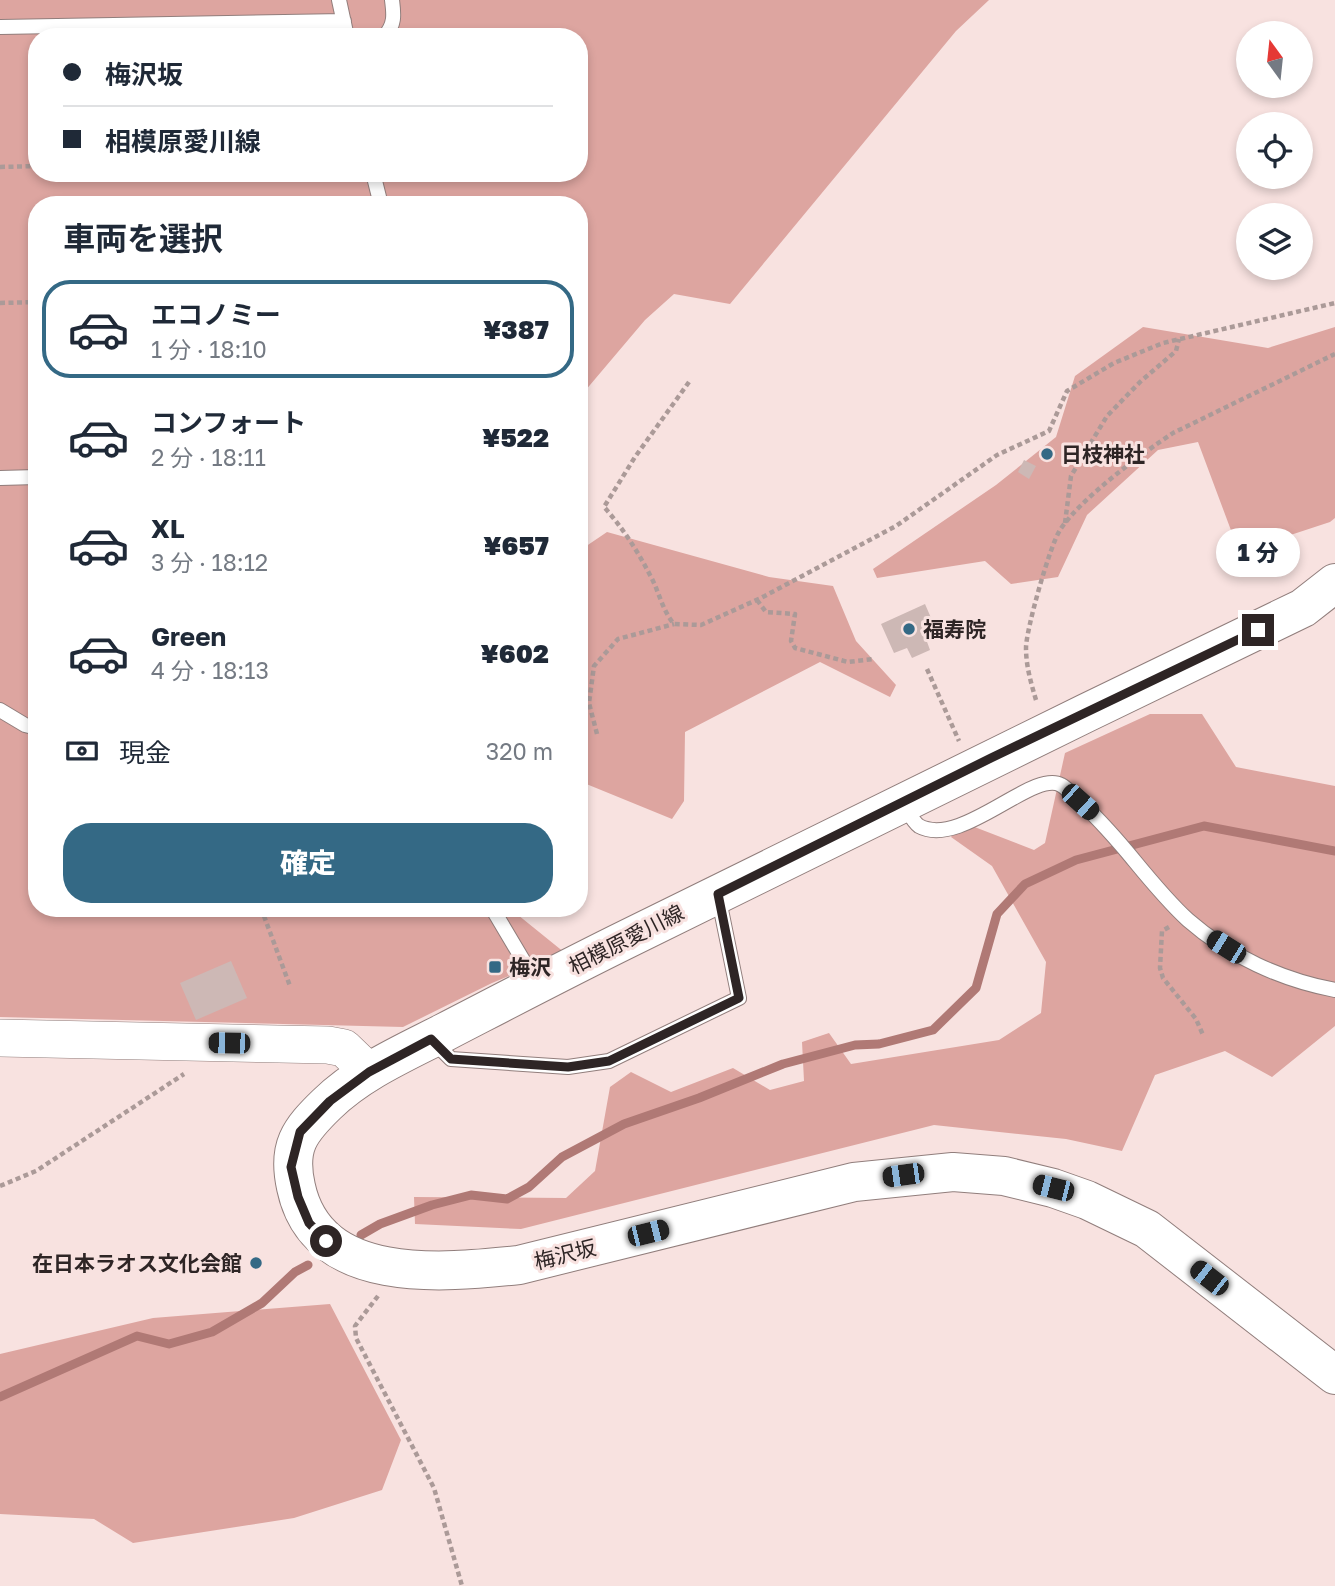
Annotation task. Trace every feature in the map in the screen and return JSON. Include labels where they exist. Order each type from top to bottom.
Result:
[{"type":"main road","name":"相模原愛川線","points":[[369,1072],[537,984],[902,802],[1303,608],[1335,583]]},
{"type":"main road","name":"梅沢坂","points":[[369,1072],[330,1101],[300,1132],[291,1167],[298,1197],[309,1223],[326,1241],[346,1254],[366,1262],[384,1266],[461,1270],[519,1265],[854,1182],[953,1172],[1004,1176],[1087,1200],[1147,1229],[1335,1375]]},
{"type":"street","points":[[0,1038],[328,1045],[344,1048],[369,1072]]},
{"type":"lane","points":[[340,0],[345,28]]},
{"type":"lane","points":[[392,0],[392,28]]},
{"type":"lane","points":[[0,27],[344,21]]},
{"type":"lane","points":[[0,478],[28,477]]},
{"type":"lane","points":[[0,710],[28,726]]},
{"type":"lane","points":[[902,802],[916,825],[933,831],[967,822],[1035,787],[1049,782],[1060,784],[1099,819],[1162,893],[1188,919],[1220,943],[1265,968],[1312,985],[1335,990]]},
{"type":"lane","points":[[431,1039],[451,1059],[568,1067],[609,1061],[739,998],[718,894]]},
{"type":"lane","points":[[497,917],[537,984]]},
{"type":"path","points":[[0,166],[28,166]]},
{"type":"path","points":[[0,303],[28,302]]},
{"type":"path","points":[[597,734],[589,703],[594,666],[618,639],[674,624],[701,625],[757,600],[896,526],[997,455],[1049,431],[1067,391],[1114,363],[1163,343],[1335,303]]},
{"type":"path","points":[[1065,524],[1071,476],[1107,416],[1140,382],[1176,351],[1180,339]]},
{"type":"path","points":[[1050,730],[1036,699],[1026,646],[1052,546],[1065,524],[1084,503],[1173,433],[1335,354]]},
{"type":"path","points":[[674,624],[668,617],[651,576],[619,524],[604,507],[635,457],[689,382]]},
{"type":"path","points":[[757,600],[766,612],[795,614],[791,641],[795,648],[848,662],[874,659]]},
{"type":"path","points":[[927,669],[971,768]]},
{"type":"path","points":[[264,917],[290,986]]},
{"type":"path","points":[[1188,919],[1162,931],[1160,968],[1163,978],[1196,1019],[1203,1035]]},
{"type":"path","points":[[0,1186],[36,1171],[202,1063],[205,1043]]},
{"type":"path","points":[[384,1266],[377,1299],[355,1326],[356,1338],[434,1488],[462,1586]]},
{"type":"shaded area","points":[[0,0],[989,0],[956,31],[730,304],[674,294],[645,320],[588,387],[588,196],[28,196],[28,917],[520,917],[565,953],[492,983],[403,1027],[0,1017]]},
{"type":"shaded area","points":[[1143,327],[1268,348],[1335,327],[1335,518],[1248,549],[1235,541],[1198,442],[1158,450],[1087,515],[1058,577],[1011,584],[985,561],[877,578],[873,569],[996,485],[1056,437],[1075,376]]},
{"type":"shaded area","points":[[607,532],[769,577],[833,586],[856,641],[896,685],[890,697],[820,662],[685,732],[684,801],[672,819],[588,785],[588,545]]},
{"type":"shaded area","points":[[1150,714],[1202,714],[1236,767],[1335,786],[1335,1026],[1272,1077],[1225,1051],[1155,1075],[1122,1151],[1066,1139],[934,1125],[521,1229],[415,1224],[414,1197],[566,1198],[595,1171],[610,1087],[631,1072],[671,1092],[733,1068],[770,1090],[804,1081],[802,1042],[829,1033],[851,1064],[999,1040],[1041,1013],[1046,962],[992,866],[951,837],[959,821],[1034,850],[1045,843],[1065,753]]},
{"type":"shaded area","points":[[330,1304],[401,1440],[382,1490],[294,1518],[133,1543],[94,1519],[0,1514],[0,1354],[153,1318]]},
{"type":"building","points":[[1024,460],[1036,466],[1029,479],[1018,472]]},
{"type":"building","name":"福寿院","points":[[925,604],[938,634],[926,639],[930,650],[912,658],[907,648],[894,653],[881,624]]},
{"type":"building","points":[[231,961],[247,998],[196,1020],[180,983]]},
{"type":"waterway","points":[[361,1235],[380,1224],[432,1205],[471,1195],[507,1199],[529,1187],[562,1157],[624,1124],[699,1098],[783,1064],[855,1045],[879,1044],[933,1030],[976,988],[997,914],[1025,884],[1076,860],[1204,826],[1335,851]]},
{"type":"waterway","points":[[0,1397],[137,1336],[169,1344],[212,1332],[262,1303],[295,1272],[308,1265]]},
{"type":"place","name":"日枝神社","points":[[1047,454]]},
{"type":"place","name":"福寿院","points":[[909,629]]},
{"type":"place","name":"梅沢","points":[[495,967]]},
{"type":"place","name":"在日本ラオス文化会館","points":[[256,1263]]},
{"type":"route","points":[[326,1241],[309,1223],[298,1197],[291,1167],[300,1132],[330,1101],[369,1072],[431,1039],[451,1059],[568,1067],[609,1061],[739,998],[718,894],[991,758],[1258,630]]}]
